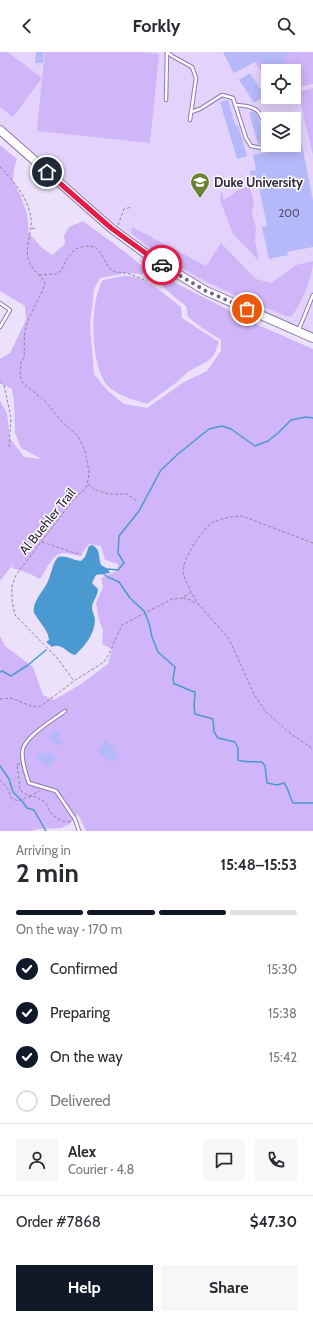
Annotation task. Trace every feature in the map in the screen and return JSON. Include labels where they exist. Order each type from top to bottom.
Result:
[{"type":"main road","points":[[0,130],[116,232],[150,257],[188,281],[313,338]]},
{"type":"lane","points":[[166,100],[167,52]]},
{"type":"lane","points":[[167,52],[192,67],[196,78],[190,120]]},
{"type":"lane","points":[[191,112],[200,109],[222,95],[233,98],[246,138],[251,146],[261,148]]},
{"type":"lane","points":[[235,105],[254,107],[259,110],[261,116]]},
{"type":"lane","points":[[298,331],[313,295]]},
{"type":"lane","points":[[0,303],[10,310],[0,327]]},
{"type":"lane","points":[[64,711],[28,740],[23,747],[25,773],[29,783],[56,791],[75,819],[79,831]]},
{"type":"path","name":"Al Buehler Trail","points":[[0,167],[12,180],[30,210],[32,219],[27,256],[29,263],[45,283],[26,327],[24,358],[20,362],[20,376],[23,383],[46,402],[62,422],[77,435],[85,451],[88,465],[86,488],[73,500],[13,580],[12,600],[15,615],[52,652],[74,681]]},
{"type":"path","points":[[116,232],[124,209],[132,207]]},
{"type":"path","points":[[31,227],[37,229]]},
{"type":"path","points":[[39,276],[56,274],[61,271],[67,259],[75,249],[86,246],[95,247],[100,252],[109,268],[115,272],[127,273],[147,281]]},
{"type":"path","points":[[0,382],[4,385],[11,418],[9,447]]},
{"type":"path","points":[[87,483],[95,490],[109,494],[126,494],[138,502]]},
{"type":"path","points":[[313,543],[242,516],[229,517],[213,522],[206,528],[194,544],[184,565],[183,574],[199,605],[229,639],[254,694],[265,712],[291,734],[313,749]]},
{"type":"path","points":[[41,541],[81,555]]},
{"type":"path","points":[[182,598],[191,592]]},
{"type":"path","points":[[0,699],[11,698],[33,707],[41,706],[74,681],[104,662],[122,625],[172,599],[182,598],[199,605]]},
{"type":"path","points":[[0,780],[8,789],[11,798],[18,801],[31,796],[46,803],[49,810],[56,818],[67,822],[75,819]]},
{"type":"shaded area","name":"Duke University","points":[[0,52],[313,52],[313,332],[237,299],[185,274],[153,253],[110,219],[0,124]]},
{"type":"shaded area","points":[[0,52],[8,52],[42,78],[13,117],[0,107]]},
{"type":"shaded area","points":[[45,52],[141,52],[159,54],[150,143],[37,131]]},
{"type":"shaded area","points":[[223,52],[313,52],[313,84],[301,87],[301,64],[261,64],[261,70],[255,62],[234,73]]},
{"type":"shaded area","points":[[313,88],[313,155],[301,104],[301,91]]},
{"type":"shaded area","points":[[0,145],[17,159],[14,168],[13,181],[20,194],[27,214],[29,233],[41,247],[52,255],[65,244],[64,235],[69,227],[83,221],[143,267],[143,274],[127,273],[100,278],[94,289],[90,325],[94,374],[107,390],[124,404],[147,408],[184,382],[207,371],[221,351],[221,340],[188,317],[186,306],[156,280],[156,273],[256,324],[313,349],[313,831],[86,831],[78,814],[70,824],[61,828],[30,831],[0,831],[0,636],[5,646],[33,667],[43,695],[54,700],[81,684],[108,664],[112,649],[102,644],[103,630],[99,620],[96,603],[103,587],[101,578],[117,571],[118,564],[105,560],[101,546],[89,544],[80,556],[63,553],[56,556],[40,579],[12,568],[14,563],[0,581],[0,401],[7,413],[10,438],[24,457],[42,459],[21,448],[15,433],[12,389],[0,383],[0,359],[10,353],[26,320],[25,306],[0,291]]},
{"type":"shaded area","points":[[249,186],[254,201],[252,214],[256,228],[255,240],[259,261],[233,234],[220,200],[221,190],[224,200],[240,189]]},
{"type":"shaded area","points":[[132,227],[206,266],[221,243],[256,279],[271,283],[296,265],[313,261],[311,275],[306,290],[295,312],[291,317],[286,316],[225,291],[185,270],[166,259],[131,233]]},
{"type":"shaded area","points":[[124,276],[147,282],[181,307],[182,318],[219,342],[214,355],[208,361],[189,371],[177,382],[147,404],[123,396],[110,388],[103,379],[98,367],[95,352],[94,319],[98,290],[103,280]]},
{"type":"water","points":[[92,545],[98,551],[101,565],[108,569],[110,573],[96,575],[92,583],[98,589],[92,607],[95,624],[89,639],[75,655],[61,647],[52,647],[46,642],[49,640],[48,635],[34,613],[34,609],[36,600],[46,585],[54,563],[58,557],[81,561],[85,557],[89,546]]},
{"type":"building","points":[[36,52],[44,52],[43,63],[35,63]]},
{"type":"building","points":[[223,52],[292,52],[284,58],[285,64],[261,64],[261,66],[258,60],[234,73]]},
{"type":"building","points":[[250,73],[261,90],[261,99],[254,103],[239,80]]},
{"type":"building","points":[[228,100],[233,117],[231,118],[233,118],[236,126],[238,125],[247,156],[237,159],[220,102]]},
{"type":"building","points":[[253,111],[257,114],[261,128],[261,143],[258,144],[249,113]]},
{"type":"building","points":[[301,145],[313,201],[313,247],[287,252],[288,255],[269,259],[262,227],[267,226],[259,188],[255,189],[250,171],[256,170],[253,155],[268,152],[301,152]]},
{"type":"building","points":[[55,730],[61,735],[58,738],[63,742],[58,746],[48,737]]},
{"type":"building","points":[[105,740],[115,747],[113,749],[119,753],[113,763],[97,752]]},
{"type":"building","points":[[40,750],[46,755],[49,751],[57,757],[49,768],[35,758]]},
{"type":"waterway","points":[[108,569],[118,570],[124,563],[118,553],[119,536],[139,511],[161,470],[209,429],[222,426],[231,429],[255,446],[268,441],[291,420],[306,417],[313,418]]},
{"type":"waterway","points":[[102,573],[119,582],[130,598],[144,611],[158,652],[175,667],[173,679],[174,684],[195,692],[195,714],[213,719],[214,732],[218,738],[235,742],[238,748],[238,760],[247,762],[262,762],[265,766],[267,783],[277,785],[284,783],[293,803],[313,803]]},
{"type":"waterway","points":[[0,672],[2,671],[11,676],[28,665],[46,650]]},
{"type":"waterway","points":[[0,766],[9,779],[13,792],[27,808],[34,810],[46,831]]},
{"type":"way so far","points":[[162,265],[206,291],[247,309]]},
{"type":"place","name":"Duke University","points":[[200,199]]},
{"type":"route","points":[[47,172],[122,237],[162,265]]}]
